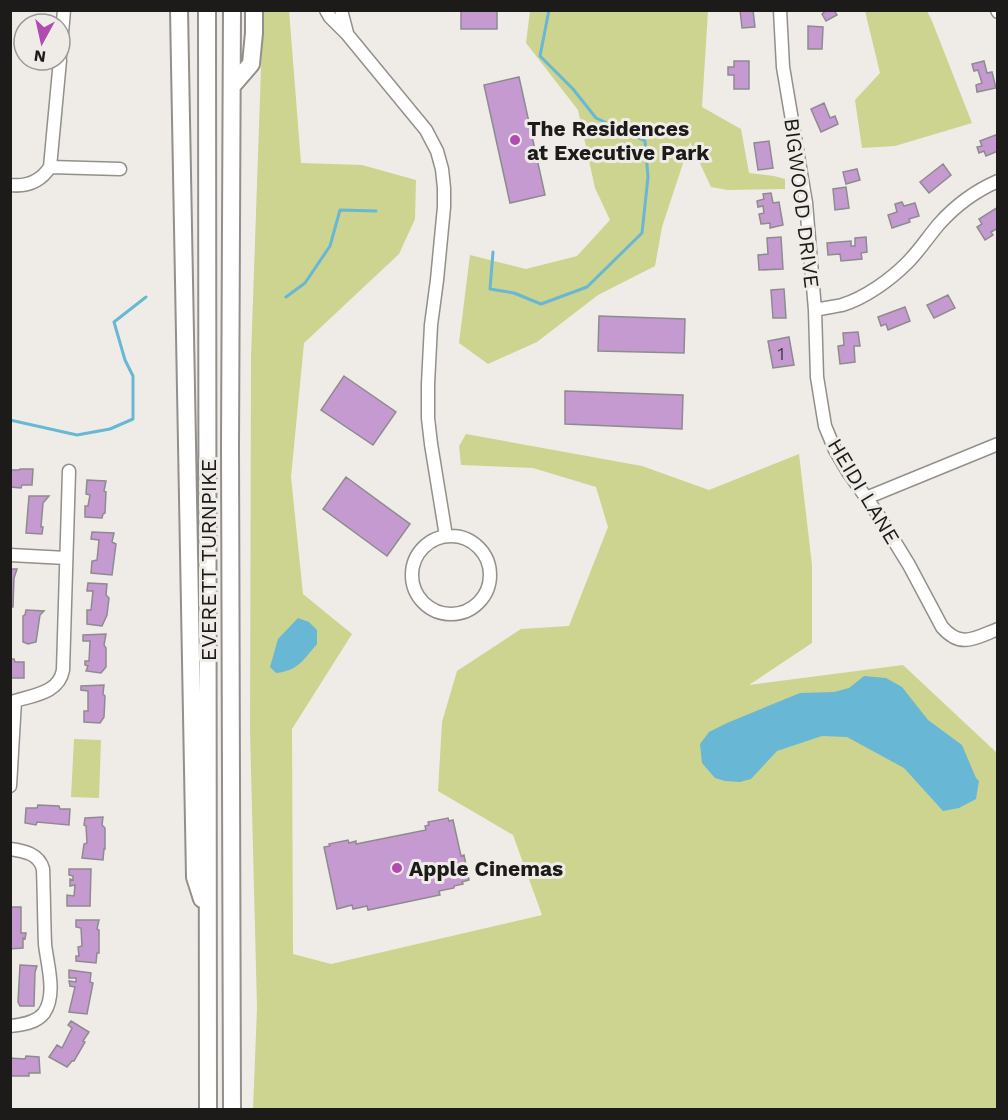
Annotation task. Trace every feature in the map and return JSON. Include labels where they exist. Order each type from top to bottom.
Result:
[{"type":"highway","points":[[179,10],[195,877],[207,916]]},
{"type":"highway","name":"EVERETT TURNPIKE","points":[[207,10],[208,1110]]},
{"type":"highway","name":"EVERETT TURNPIKE","points":[[232,10],[230,447],[232,1110]]},
{"type":"highway","points":[[232,86],[251,64],[254,10]]},
{"type":"street","points":[[326,10],[426,130],[437,152],[442,169],[444,207],[429,356],[428,405],[431,444],[446,536]]},
{"type":"street","points":[[341,10],[347,34]]},
{"type":"street","name":"BIGWOOD DRIVE","points":[[780,10],[783,67],[806,203],[814,310],[856,299],[885,282],[908,262],[954,208],[974,193],[998,181]]},
{"type":"street","points":[[10,185],[33,183],[40,179],[50,167],[59,72]]},
{"type":"street","points":[[50,167],[120,169]]},
{"type":"street","name":"HEIDI LANE","points":[[814,310],[818,377],[825,426],[835,450],[909,565],[942,627],[949,635],[960,640],[972,639],[998,629]]},
{"type":"street","points":[[866,498],[998,444]]},
{"type":"street","points":[[10,786],[13,701],[47,691],[58,684],[62,678],[69,471]]},
{"type":"street","points":[[446,536],[464,538],[475,544],[487,559],[490,571],[487,590],[479,602],[473,608],[457,614],[440,612],[428,606],[418,596],[412,579],[412,568],[418,553],[431,542],[446,536]]},
{"type":"street","points":[[10,555],[66,558]]},
{"type":"street","points":[[10,849],[33,854],[38,858],[43,869],[45,944],[51,983],[49,1000],[43,1014],[36,1020],[10,1026]]},
{"type":"green space","points":[[289,10],[301,163],[362,165],[416,180],[415,219],[399,254],[304,343],[291,477],[303,594],[352,634],[292,729],[293,954],[331,964],[542,915],[513,835],[438,791],[442,722],[457,671],[521,629],[569,626],[608,527],[596,487],[533,468],[461,465],[459,446],[466,434],[642,466],[709,490],[799,454],[812,565],[812,643],[749,685],[903,665],[997,753],[997,1109],[253,1109],[257,1008],[250,731],[251,357],[263,11]]},
{"type":"green space","points":[[530,11],[708,11],[702,107],[741,129],[749,173],[785,179],[785,189],[728,190],[711,187],[690,142],[662,227],[655,266],[598,295],[537,342],[488,364],[459,343],[470,255],[526,269],[577,256],[610,220],[595,188],[578,110],[526,43]]},
{"type":"green space","points":[[865,11],[927,11],[972,123],[895,146],[862,148],[855,100],[880,73]]},
{"type":"green space","points":[[74,739],[101,740],[99,798],[71,797]]},
{"type":"water","points":[[298,618],[309,622],[317,630],[317,644],[295,667],[276,673],[270,667],[278,639]]},
{"type":"water","points":[[864,676],[886,678],[902,687],[928,720],[962,745],[979,781],[976,799],[959,808],[943,811],[904,768],[847,737],[822,736],[777,751],[751,779],[740,782],[715,778],[702,763],[700,744],[709,732],[800,693],[834,692],[849,688]]},
{"type":"building","points":[[461,10],[497,10],[497,29],[461,29]]},
{"type":"building","points":[[740,10],[753,10],[755,27],[742,28]]},
{"type":"building","points":[[827,10],[834,10],[837,15],[826,21],[822,14]]},
{"type":"building","points":[[808,26],[823,27],[822,49],[808,49]]},
{"type":"building","points":[[734,61],[749,61],[749,89],[734,89],[734,75],[728,75],[728,67],[734,67]]},
{"type":"building","points":[[984,61],[987,73],[992,72],[996,88],[977,92],[976,85],[982,83],[978,70],[974,71],[972,64]]},
{"type":"building","name":"The Residences at Executive Park","points":[[519,77],[545,195],[510,203],[484,85]]},
{"type":"building","points":[[824,103],[830,118],[835,116],[838,124],[821,132],[811,109]]},
{"type":"building","points":[[998,134],[998,151],[986,156],[984,151],[979,153],[977,147],[982,146],[980,141]]},
{"type":"building","points":[[769,141],[773,168],[758,170],[754,143]]},
{"type":"building","points":[[943,164],[951,175],[929,193],[920,182]]},
{"type":"building","points":[[857,169],[860,180],[846,184],[843,172]]},
{"type":"building","points":[[846,187],[849,208],[835,210],[833,189]]},
{"type":"building","points":[[771,193],[773,203],[779,202],[783,225],[770,228],[770,223],[761,224],[759,214],[764,213],[763,206],[758,207],[757,201],[764,199],[763,194]]},
{"type":"building","points":[[902,202],[904,206],[915,203],[919,216],[909,219],[910,222],[892,228],[888,215],[897,212],[895,204]]},
{"type":"building","points":[[998,207],[998,228],[991,232],[993,235],[985,240],[977,227],[982,224],[979,219]]},
{"type":"building","points":[[781,237],[783,269],[759,270],[758,255],[768,254],[767,238]]},
{"type":"building","points":[[866,237],[867,252],[861,253],[862,259],[841,261],[840,254],[828,255],[827,243],[851,241],[851,246],[855,246],[855,238]]},
{"type":"building","points":[[784,289],[786,318],[773,318],[771,290]]},
{"type":"building","points":[[948,295],[955,308],[934,318],[927,305]]},
{"type":"building","points":[[905,307],[910,321],[888,330],[886,324],[881,326],[878,317]]},
{"type":"building","points":[[599,316],[685,319],[684,353],[598,351]]},
{"type":"building","points":[[858,332],[860,346],[854,346],[855,362],[840,364],[838,346],[844,345],[843,333]]},
{"type":"building","points":[[789,337],[794,365],[773,368],[768,341]]},
{"type":"building","points":[[344,376],[396,412],[373,445],[321,410]]},
{"type":"building","points":[[565,391],[683,395],[682,429],[565,424]]},
{"type":"building","points":[[33,469],[32,485],[22,485],[21,488],[10,487],[10,470]]},
{"type":"building","points":[[346,477],[410,524],[387,556],[323,509]]},
{"type":"building","points":[[87,480],[106,481],[105,513],[102,518],[85,517],[85,506],[88,506],[90,495],[86,494]]},
{"type":"building","points":[[29,496],[49,496],[43,503],[42,534],[26,533]]},
{"type":"building","points":[[92,532],[114,533],[112,542],[116,544],[112,575],[91,573],[92,561],[97,560],[99,540],[91,539]]},
{"type":"building","points":[[10,569],[17,569],[14,578],[13,607],[10,607]]},
{"type":"building","points":[[88,583],[107,584],[106,595],[109,598],[107,615],[102,626],[87,624],[87,610],[91,610],[93,591],[87,591]]},
{"type":"building","points":[[26,610],[44,611],[40,615],[36,642],[28,644],[23,642],[23,616]]},
{"type":"building","points":[[106,634],[104,645],[106,667],[101,673],[86,671],[88,666],[85,665],[85,661],[89,661],[90,641],[83,641],[83,635]]},
{"type":"building","points":[[10,659],[14,659],[15,662],[24,662],[24,678],[10,676]]},
{"type":"building","points":[[104,685],[104,717],[100,723],[84,722],[84,711],[88,711],[88,691],[81,690],[81,686]]},
{"type":"building","points":[[38,805],[70,809],[69,825],[25,823],[26,808],[37,808]]},
{"type":"building","points":[[103,817],[105,849],[103,860],[82,858],[84,844],[87,843],[85,818]]},
{"type":"building","name":"Apple Cinemas","points":[[448,818],[449,821],[453,820],[469,880],[454,888],[439,891],[440,895],[368,910],[367,906],[353,909],[352,905],[337,909],[324,847],[348,840],[349,843],[356,841],[356,844],[426,830],[425,826],[429,825],[428,822]]},
{"type":"building","points":[[69,869],[91,869],[90,906],[67,906],[67,895],[74,896],[75,885],[70,886],[70,879],[73,880],[73,876],[69,875]]},
{"type":"building","points":[[10,907],[21,907],[21,933],[26,933],[25,939],[23,938],[23,948],[10,949]]},
{"type":"building","points":[[76,920],[99,920],[97,929],[99,930],[99,953],[97,953],[96,963],[76,961],[76,956],[79,956],[78,947],[82,946],[81,928],[76,927]]},
{"type":"building","points":[[20,965],[37,966],[34,1006],[20,1006],[18,1002]]},
{"type":"building","points":[[69,970],[91,973],[90,982],[93,983],[87,1014],[69,1012],[75,987],[70,986],[69,981],[76,982],[76,978],[69,978]]},
{"type":"building","points":[[71,1021],[89,1032],[74,1061],[67,1067],[49,1057],[57,1045],[62,1048],[72,1028],[68,1025]]},
{"type":"building","points":[[26,1056],[39,1057],[40,1073],[29,1073],[29,1076],[10,1076],[10,1058],[25,1059]]},
{"type":"waterway","points":[[493,252],[490,289],[514,293],[541,304],[587,287],[642,233],[648,177],[645,141],[596,118],[573,89],[540,56],[549,10]]},
{"type":"waterway","points":[[286,297],[305,283],[330,246],[340,210],[376,211]]},
{"type":"waterway","points":[[10,420],[77,435],[110,429],[133,419],[133,376],[125,360],[114,322],[146,297]]},
{"type":"place","name":"The Residences at Executive Park","points":[[515,140]]},
{"type":"place","name":"Apple Cinemas","points":[[397,868]]}]
